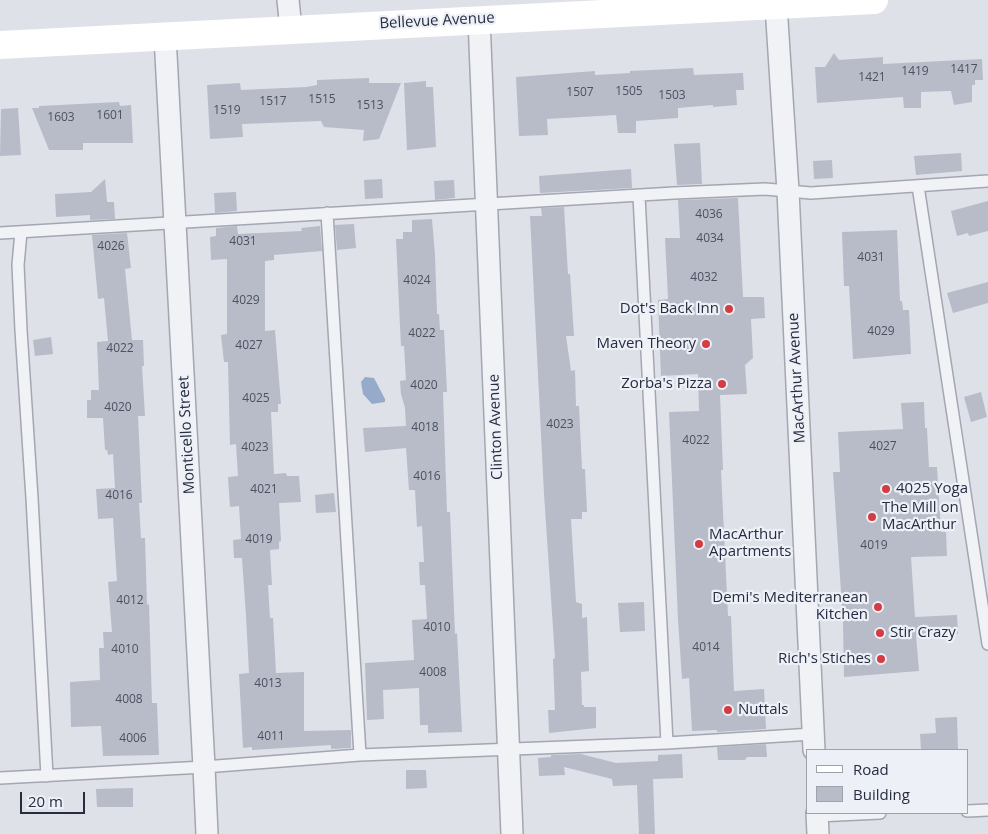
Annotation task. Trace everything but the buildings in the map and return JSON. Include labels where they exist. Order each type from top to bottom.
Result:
[{"type":"street","points":[[288,0],[291,29]]},
{"type":"street","name":"Bellevue Avenue","points":[[0,45],[874,0]]},
{"type":"street","name":"MacArthur Avenue","points":[[776,6],[788,191],[813,742]]},
{"type":"street","name":"Clinton Avenue","points":[[479,19],[512,834]]},
{"type":"street","name":"Monticello Street","points":[[165,36],[206,834]]},
{"type":"lane","points":[[0,233],[765,189],[811,193],[988,181]]},
{"type":"lane","points":[[918,186],[988,644]]},
{"type":"lane","points":[[639,196],[667,743]]},
{"type":"lane","points":[[327,213],[360,756]]},
{"type":"lane","points":[[21,232],[18,266],[21,330],[47,776]]},
{"type":"lane","points":[[0,778],[509,749],[667,743],[813,742]]},
{"type":"lane","points":[[968,811],[988,810]]},
{"type":"lane","points":[[817,821],[872,814]]},
{"type":"water","points":[[365,377],[374,378],[385,402],[372,404],[363,394],[361,382]]},
{"type":"place","name":"Dot's Back Inn","points":[[729,309]]},
{"type":"place","name":"Maven Theory","points":[[706,344]]},
{"type":"place","name":"Zorba's Pizza","points":[[722,384]]},
{"type":"place","name":"4025 Yoga","points":[[886,489]]},
{"type":"place","name":"The Mill on MacArthur","points":[[872,517]]},
{"type":"place","name":"MacArthur Apartments","points":[[699,544]]},
{"type":"place","name":"Demi's Mediterranean Kitchen","points":[[878,607]]},
{"type":"place","name":"Stir Crazy","points":[[880,633]]},
{"type":"place","name":"Rich's Stiches","points":[[881,659]]},
{"type":"place","name":"Nuttals","points":[[728,710]]}]
